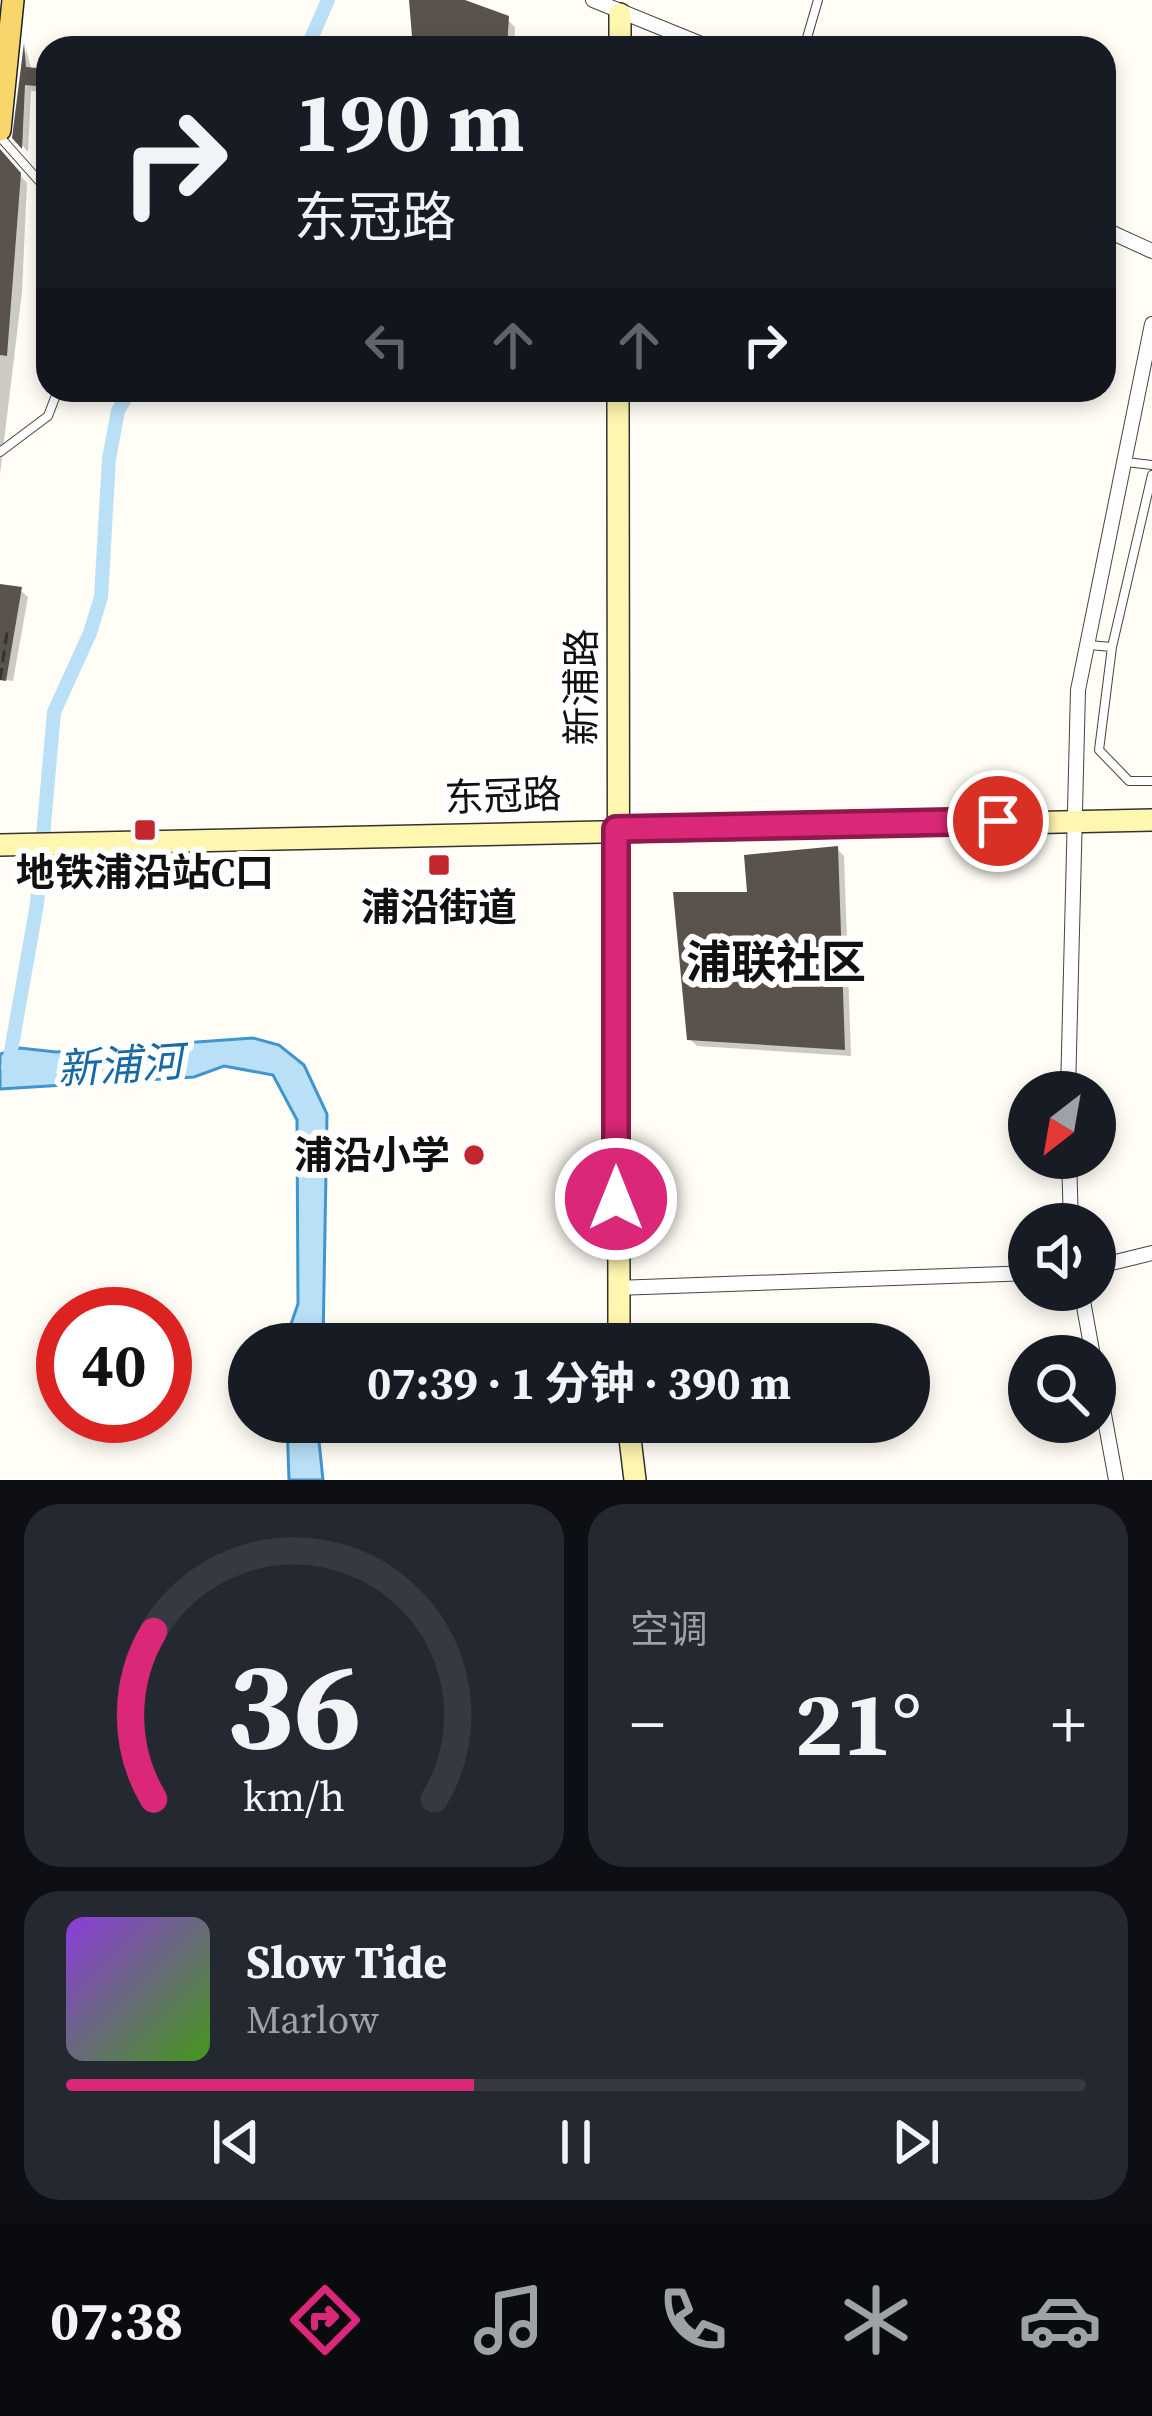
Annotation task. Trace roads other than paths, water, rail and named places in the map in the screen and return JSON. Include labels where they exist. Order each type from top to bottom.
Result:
[{"type":"main road","points":[[0,134],[13,0]]},
{"type":"main road","name":"新浦路","points":[[618,402],[618,1323]]},
{"type":"main road","name":"东冠路","points":[[0,845],[1152,820]]},
{"type":"main road","points":[[630,1443],[634,1480]]},
{"type":"street","points":[[593,0],[684,36]]},
{"type":"street","points":[[1116,234],[1152,251]]},
{"type":"street","points":[[1069,1071],[1073,741],[1087,645],[1152,324]]},
{"type":"street","points":[[1116,1262],[1152,1253]]},
{"type":"street","points":[[616,1288],[1008,1274]]},
{"type":"street","points":[[1109,1443],[1116,1480]]},
{"type":"lane","points":[[807,36],[818,0]]},
{"type":"lane","points":[[0,134],[36,177]]},
{"type":"lane","points":[[0,452],[48,416],[53,402]]},
{"type":"lane","points":[[1124,462],[1152,465]]},
{"type":"lane","points":[[1152,475],[1112,646],[1099,750],[1129,781],[1152,781]]},
{"type":"lane","points":[[1087,645],[1112,646]]},
{"type":"water","points":[[253,1038],[279,1045],[304,1065],[327,1114],[323,1323],[291,1323],[298,1304],[297,1120],[273,1075],[224,1066],[194,1077],[0,1089],[0,1054],[20,1048],[56,1052]]},
{"type":"water","points":[[288,1443],[319,1443],[323,1480],[289,1480]]},
{"type":"waterway","name":"新浦河","points":[[312,36],[328,0]]},
{"type":"waterway","name":"新浦河","points":[[8,1068],[37,904],[54,712],[101,597],[109,459],[123,402]]},
{"type":"place","name":"地铁浦沿站C口","points":[[145,830]]},
{"type":"place","name":"浦沿街道","points":[[439,865]]},
{"type":"place","name":"浦沿小学","points":[[474,1155]]},
{"type":"district","name":"浦联社区","points":[[776,962]]}]
